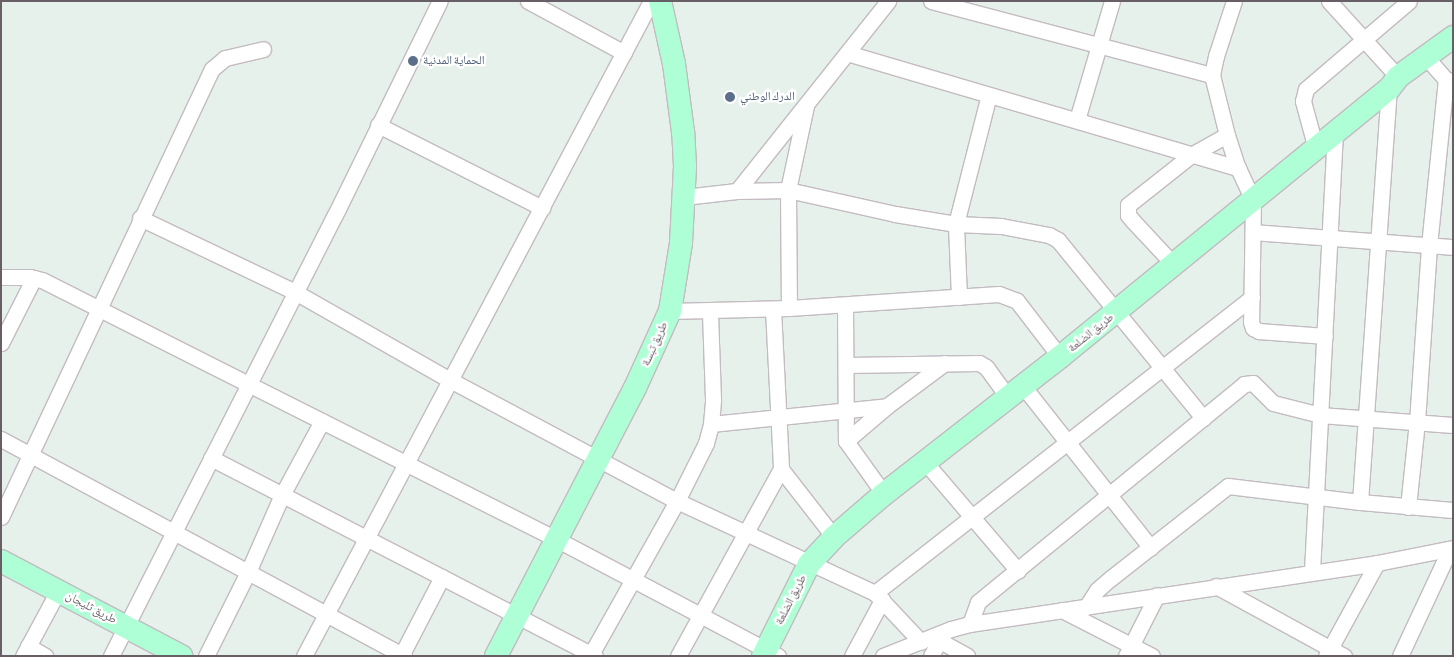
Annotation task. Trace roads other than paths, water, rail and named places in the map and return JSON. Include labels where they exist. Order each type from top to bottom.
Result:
[{"type":"main road","name":"طريق تبسة","points":[[496,656],[635,388],[670,311],[681,243],[684,197],[683,132],[674,64],[660,1]]},
{"type":"main road","name":"طريق الضلعة","points":[[769,654],[809,564],[834,537],[884,494],[1116,312],[1394,83],[1453,37]]},
{"type":"main road","name":"طريق ثليجان","points":[[1,561],[181,656]]},
{"type":"street","points":[[111,656],[440,1]]},
{"type":"street","points":[[304,656],[651,1]]},
{"type":"street","points":[[737,191],[888,1]]},
{"type":"street","points":[[931,1],[1098,47],[1212,75]]},
{"type":"street","points":[[1077,120],[1112,1]]},
{"type":"street","points":[[1234,1],[1216,56],[1212,75],[1227,135],[1238,168],[1253,200],[1251,322],[1253,328],[1258,331],[1325,336]]},
{"type":"street","points":[[1329,1],[1365,40],[1394,83],[1379,240],[1360,502]]},
{"type":"street","points":[[1316,149],[1303,101],[1306,89],[1409,1]]},
{"type":"street","points":[[533,2],[624,53]]},
{"type":"street","points":[[1,517],[140,218],[212,69],[225,58],[264,49]]},
{"type":"street","points":[[847,53],[1238,168]]},
{"type":"street","points":[[1408,507],[1418,422],[1429,246],[1449,80],[1427,58]]},
{"type":"street","points":[[958,297],[956,224],[989,95]]},
{"type":"street","points":[[789,308],[788,190],[807,103]]},
{"type":"street","points":[[378,125],[542,208]]},
{"type":"street","points":[[1312,571],[1314,497],[1325,336],[1335,133]]},
{"type":"street","points":[[1174,265],[1128,215],[1128,205],[1190,154],[1227,135]]},
{"type":"street","points":[[684,197],[737,191],[788,190],[895,214],[956,224],[1001,226],[1049,235],[1058,240],[1203,418]]},
{"type":"street","points":[[140,218],[295,292],[450,380],[677,501],[879,596],[931,640],[967,656]]},
{"type":"street","points":[[1253,232],[1453,247]]},
{"type":"street","points":[[1,277],[34,278],[99,308],[632,579],[769,654]]},
{"type":"street","points":[[1,343],[34,278]]},
{"type":"street","points":[[670,311],[773,309],[998,294],[1018,301],[1060,357]]},
{"type":"street","points":[[852,656],[879,596],[970,518],[1252,297]]},
{"type":"street","points":[[845,305],[846,441],[884,494]]},
{"type":"street","points":[[678,656],[781,469],[773,309]]},
{"type":"street","points":[[211,458],[592,655],[632,579],[677,501],[706,443],[711,424],[713,399],[710,311]]},
{"type":"street","points":[[846,441],[887,406],[945,363]]},
{"type":"street","points":[[846,365],[983,364],[1015,391],[1066,442],[1151,548]]},
{"type":"street","points":[[970,624],[978,602],[1244,384],[1253,383],[1273,403],[1320,414],[1453,425]]},
{"type":"street","points":[[711,424],[846,412],[887,406]]},
{"type":"street","points":[[206,656],[248,572],[282,495],[322,421]]},
{"type":"street","points":[[1,440],[403,655],[442,577]]},
{"type":"street","points":[[925,462],[970,518],[1018,571]]},
{"type":"street","points":[[781,469],[834,537]]},
{"type":"street","points":[[1086,607],[1098,590],[1228,486],[1360,502],[1453,510]]},
{"type":"street","points":[[883,656],[931,640],[970,624],[1312,571],[1377,563],[1451,548]]},
{"type":"street","points":[[1400,656],[1451,548]]},
{"type":"street","points":[[1328,652],[1377,563]]},
{"type":"street","points":[[1216,586],[1328,652],[1344,656]]},
{"type":"street","points":[[45,656],[25,651],[58,591]]},
{"type":"street","points":[[1129,651],[1157,595]]},
{"type":"street","points":[[1062,610],[1129,651],[1152,656]]},
{"type":"street","points":[[931,640],[931,656]]},
{"type":"place","name":"الحماية المدنية","points":[[413,61]]},
{"type":"place","name":"الدرك الوطني","points":[[730,97]]}]
